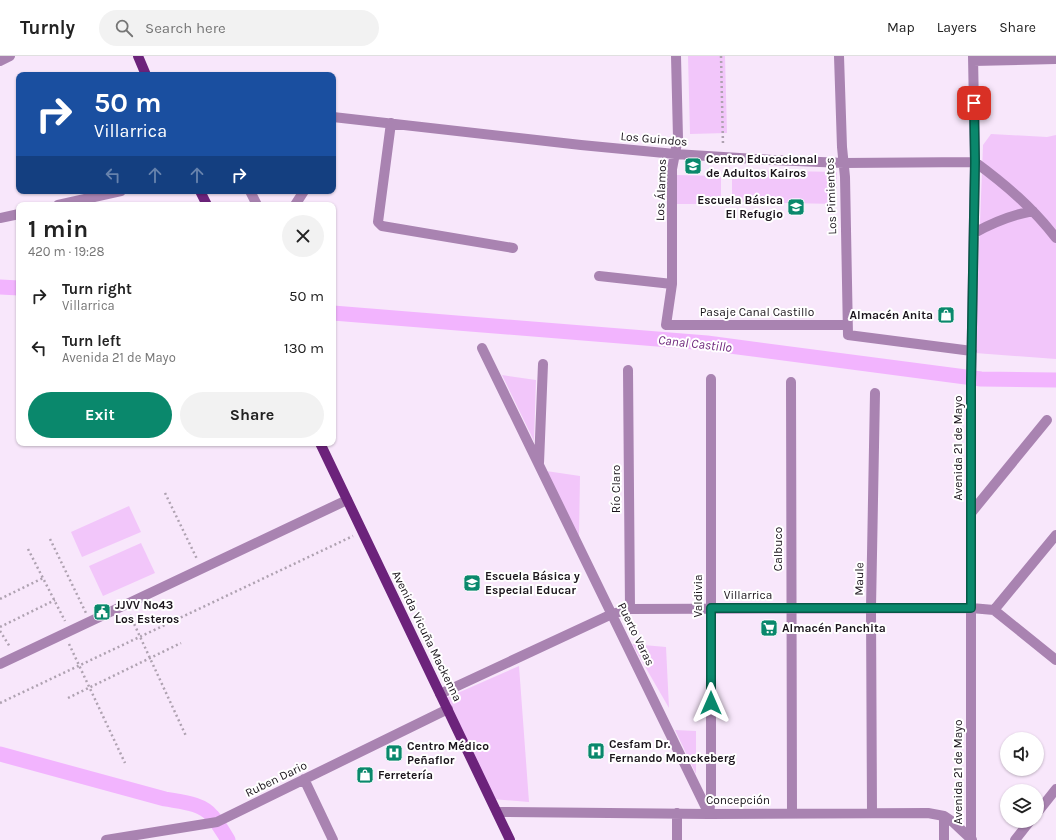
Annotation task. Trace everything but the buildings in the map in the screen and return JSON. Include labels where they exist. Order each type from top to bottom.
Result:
[{"type":"main road","points":[[138,56],[145,72]]},
{"type":"main road","name":"Avenida Vicuña Mackenna","points":[[321,446],[510,840]]},
{"type":"street","points":[[0,61],[10,56]]},
{"type":"street","name":"Los Álamos","points":[[666,325],[672,284],[672,169],[678,138],[676,56]]},
{"type":"street","name":"Los Pimientos","points":[[839,56],[842,147],[846,184],[848,330]]},
{"type":"street","points":[[973,58],[1056,59]]},
{"type":"street","name":"Avenida 21 de Mayo","points":[[972,839],[971,383],[975,162],[973,58]]},
{"type":"street","name":"Los Guindos","points":[[336,120],[391,123],[581,145],[723,158],[844,163],[975,162]]},
{"type":"street","points":[[391,123],[378,222],[382,226],[513,248]]},
{"type":"street","points":[[975,162],[1005,185],[1033,211],[1056,238]]},
{"type":"street","points":[[72,202],[108,194]]},
{"type":"street","points":[[974,233],[1004,218],[1033,211]]},
{"type":"street","points":[[0,218],[16,215]]},
{"type":"street","points":[[599,276],[672,284]]},
{"type":"street","name":"Pasaje Canal Castillo","points":[[666,325],[848,330],[972,351]]},
{"type":"street","name":"Puerto Varas","points":[[482,348],[709,814]]},
{"type":"street","name":"Puerto Varas","points":[[539,465],[543,364]]},
{"type":"street","name":"Río Claro","points":[[628,370],[630,609]]},
{"type":"street","name":"Valdivia","points":[[709,814],[711,797],[711,379]]},
{"type":"street","name":"Calbuco","points":[[791,382],[792,813]]},
{"type":"street","name":"Maule","points":[[872,813],[871,608],[875,393]]},
{"type":"street","points":[[971,513],[1048,420]]},
{"type":"street","points":[[0,664],[347,500]]},
{"type":"street","points":[[1056,535],[994,610],[1056,660]]},
{"type":"street","name":"Villarrica","points":[[440,694],[612,614],[630,609],[971,608],[994,610]]},
{"type":"street","name":"Ruben Dario","points":[[106,840],[217,822],[448,709]]},
{"type":"street","points":[[304,779],[333,840]]},
{"type":"street","points":[[1044,804],[1056,789]]},
{"type":"street","name":"Concepción","points":[[497,812],[709,814],[928,813],[944,816],[972,839]]},
{"type":"street","points":[[677,813],[677,840]]},
{"type":"street","points":[[944,816],[944,840]]},
{"type":"street","points":[[1015,840],[1024,828]]},
{"type":"path","points":[[721,56],[723,158]]},
{"type":"path","points":[[166,493],[201,569]]},
{"type":"path","points":[[0,703],[363,532]]},
{"type":"path","points":[[50,539],[90,621]]},
{"type":"path","points":[[28,549],[55,600],[79,665],[125,763]]},
{"type":"path","points":[[0,599],[43,578]]},
{"type":"path","points":[[0,627],[55,600]]},
{"type":"path","points":[[125,605],[186,736]]},
{"type":"path","points":[[0,631],[16,656]]},
{"type":"path","points":[[68,698],[181,643]]},
{"type":"shaded area","points":[[688,56],[725,56],[727,133],[690,134]]},
{"type":"shaded area","points":[[991,134],[1047,137],[1056,135],[1056,359],[975,353],[983,145]]},
{"type":"shaded area","points":[[732,170],[837,172],[836,204],[732,202]]},
{"type":"shaded area","points":[[677,175],[721,176],[721,204],[677,204]]},
{"type":"shaded area","points":[[502,375],[536,380],[534,442],[534,441]]},
{"type":"shaded area","points":[[546,471],[580,476],[579,537]]},
{"type":"shaded area","points":[[129,506],[141,532],[82,557],[71,532]]},
{"type":"shaded area","points":[[141,543],[155,573],[103,596],[89,566]]},
{"type":"shaded area","points":[[632,644],[666,647],[669,708]]},
{"type":"shaded area","points":[[519,666],[529,802],[492,799],[444,699]]},
{"type":"shaded area","points":[[675,730],[696,731],[696,774]]},
{"type":"waterway","name":"Canal Castillo","points":[[0,287],[16,288]]},
{"type":"waterway","name":"Canal Castillo","points":[[336,313],[707,343],[981,379],[1056,380]]},
{"type":"waterway","points":[[0,754],[203,808],[212,816],[228,840]]},
{"type":"place","name":"Centro Educacional de Adultos Kairos","points":[[693,166]]},
{"type":"place","name":"Escuela Básica El Refugio","points":[[796,207]]},
{"type":"place","name":"Almacén Anita","points":[[946,315]]},
{"type":"place","name":"Escuela Básica y Especial Educar","points":[[472,583]]},
{"type":"place","name":"JJVV Nº43 Los Esteros","points":[[102,612]]},
{"type":"place","name":"Almacén Panchita","points":[[769,628]]},
{"type":"place","name":"Cesfam Dr. Fernando Monckeberg","points":[[596,751]]},
{"type":"place","name":"Centro Médico Peñaflor","points":[[394,753]]},
{"type":"place","name":"Ferretería","points":[[365,775]]},
{"type":"route","points":[[711,703],[711,608],[971,608],[971,383],[975,162],[974,103]]}]
